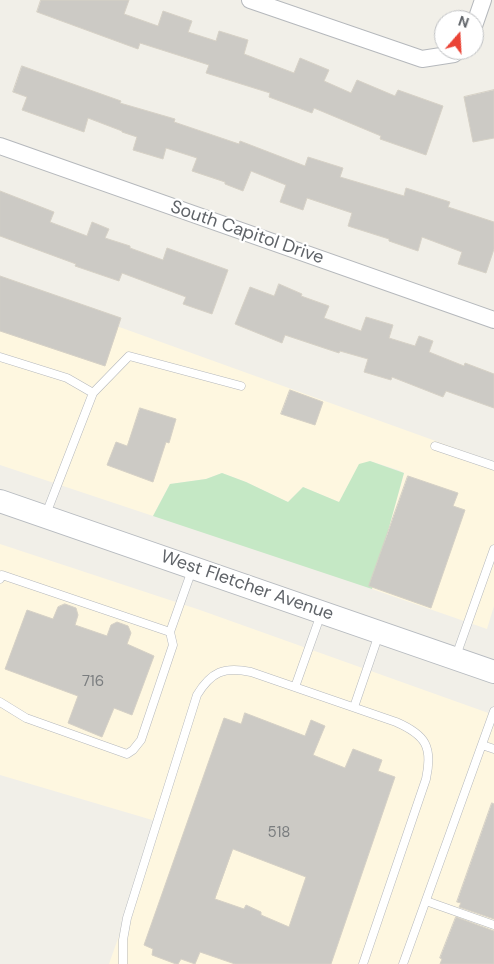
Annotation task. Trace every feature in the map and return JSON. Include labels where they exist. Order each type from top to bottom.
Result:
[{"type":"main road","name":"West Fletcher Avenue","points":[[0,500],[494,672]]},
{"type":"street","points":[[250,0],[422,59],[434,57]]},
{"type":"street","name":"South Capitol Drive","points":[[0,146],[494,320]]},
{"type":"lane","points":[[45,516],[92,393],[129,356],[241,386]]},
{"type":"lane","points":[[0,357],[67,378],[92,393]]},
{"type":"lane","points":[[435,446],[494,466]]},
{"type":"lane","points":[[455,658],[494,549]]},
{"type":"lane","points":[[0,702],[26,718],[127,754],[133,750],[141,740],[173,645],[170,632],[193,568]]},
{"type":"lane","points":[[0,579],[2,575],[170,632]]},
{"type":"lane","points":[[295,687],[321,612]]},
{"type":"lane","points":[[354,708],[379,632]]},
{"type":"lane","points":[[123,964],[123,940],[127,918],[197,695],[210,677],[230,669],[240,670],[295,687],[411,729],[421,736],[427,746],[429,756],[426,779],[363,964]]},
{"type":"lane","points":[[403,964],[494,711]]},
{"type":"lane","points":[[482,745],[494,749]]},
{"type":"lane","points":[[426,901],[494,925]]},
{"type":"shaded area","points":[[0,284],[494,462],[494,606],[487,629],[372,589],[404,473],[398,470],[370,461],[339,502],[303,487],[288,502],[222,473],[206,479],[170,484],[153,516],[0,465]]},
{"type":"shaded area","points":[[0,544],[200,610],[494,715],[494,964],[109,964],[159,822],[0,775]]},
{"type":"green space","points":[[370,461],[404,473],[372,589],[153,516],[170,484],[206,479],[222,473],[288,502],[303,487],[339,502],[359,464]]},
{"type":"building","points":[[41,0],[129,0],[124,14],[158,26],[163,11],[192,21],[188,32],[216,41],[219,31],[248,40],[244,54],[294,73],[300,58],[329,70],[324,81],[351,93],[357,80],[395,96],[398,90],[443,106],[426,155],[380,139],[381,136],[314,108],[312,113],[269,97],[270,93],[206,73],[209,65],[140,43],[138,49],[37,12]]},
{"type":"building","points":[[22,66],[121,101],[120,103],[175,119],[174,122],[239,144],[240,141],[305,166],[308,157],[343,168],[340,177],[404,196],[406,188],[450,202],[448,207],[494,222],[494,249],[486,273],[458,264],[462,252],[422,237],[418,251],[389,241],[389,239],[348,226],[352,213],[307,198],[303,210],[280,202],[286,185],[251,171],[243,191],[225,184],[225,182],[192,171],[197,158],[166,148],[163,159],[133,150],[137,137],[88,118],[84,132],[22,110],[27,97],[13,92]]},
{"type":"building","points":[[494,90],[494,138],[473,142],[464,97]]},
{"type":"building","points":[[0,191],[54,212],[50,222],[87,236],[92,222],[109,229],[105,238],[163,260],[167,248],[228,270],[212,314],[183,304],[186,297],[122,273],[119,281],[75,266],[76,264],[0,236]]},
{"type":"building","points":[[0,276],[121,318],[105,366],[0,331]]},
{"type":"building","points":[[279,284],[302,294],[301,296],[329,306],[324,318],[361,331],[366,317],[393,325],[389,338],[415,346],[419,336],[433,341],[429,352],[464,366],[465,363],[494,374],[494,408],[446,391],[443,397],[392,377],[391,380],[364,372],[368,359],[340,351],[339,353],[285,335],[282,343],[235,324],[250,287],[274,296]]},
{"type":"building","points":[[290,390],[323,402],[315,425],[281,414]]},
{"type":"building","points":[[140,408],[176,419],[169,443],[166,442],[153,482],[107,465],[116,442],[127,446]]},
{"type":"building","points":[[408,476],[458,493],[453,506],[465,510],[431,608],[369,586]]},
{"type":"building","points":[[65,604],[76,608],[78,615],[75,625],[107,636],[111,625],[117,622],[128,626],[131,633],[127,644],[154,656],[132,715],[114,708],[102,737],[68,723],[78,696],[5,669],[27,610],[53,619],[58,607]]},
{"type":"building","points":[[245,713],[305,736],[311,720],[325,726],[313,755],[345,768],[353,749],[382,760],[378,771],[395,777],[331,964],[235,964],[200,952],[195,964],[181,959],[176,964],[152,955],[153,949],[144,945],[224,718],[241,724]],"holes":[[[233,849],[306,877],[289,927],[261,915],[261,912],[246,905],[244,909],[215,899]]]},
{"type":"building","points":[[492,803],[494,804],[494,919],[459,907],[461,903],[457,902]]},
{"type":"building","points":[[456,917],[494,931],[494,964],[440,964],[442,959],[440,958]]}]
